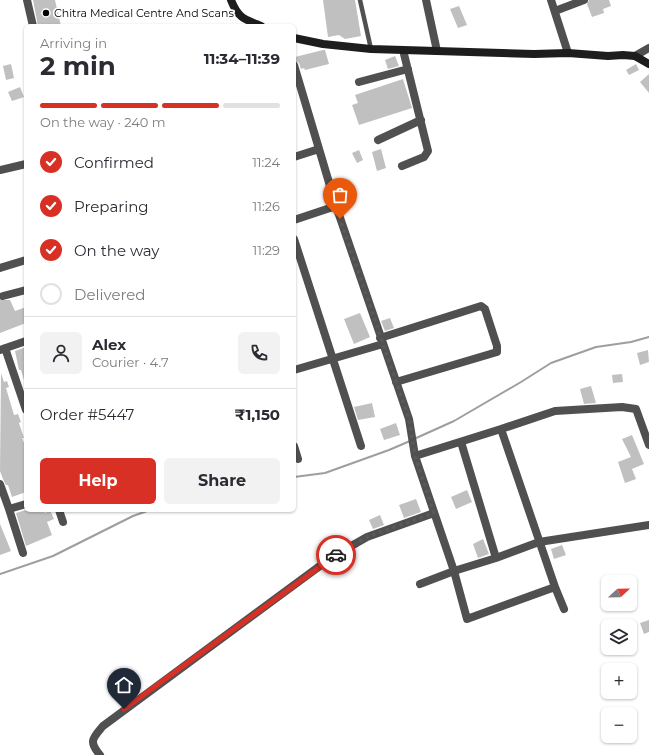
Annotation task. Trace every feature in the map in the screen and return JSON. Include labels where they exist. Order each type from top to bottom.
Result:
[{"type":"street","points":[[27,0],[33,24]]},
{"type":"street","points":[[231,0],[236,11],[243,19],[256,24]]},
{"type":"street","points":[[426,0],[437,51]]},
{"type":"street","points":[[551,0],[568,53]]},
{"type":"street","points":[[555,11],[584,0]]},
{"type":"street","points":[[296,38],[323,44],[371,49],[534,54],[568,53],[636,56],[649,64]]},
{"type":"street","points":[[636,56],[649,48]]},
{"type":"street","points":[[402,166],[424,157],[428,151],[404,50]]},
{"type":"street","points":[[359,82],[408,69]]},
{"type":"street","points":[[296,72],[336,206],[412,433],[415,456],[454,571],[467,619],[555,588]]},
{"type":"street","points":[[378,140],[421,120]]},
{"type":"street","points":[[296,156],[319,149]]},
{"type":"street","points":[[0,170],[24,164]]},
{"type":"street","points":[[296,219],[336,206]]},
{"type":"street","points":[[296,245],[361,446]]},
{"type":"street","points":[[0,268],[24,261]]},
{"type":"street","points":[[3,296],[24,291]]},
{"type":"street","points":[[296,369],[334,359],[481,306],[485,309],[497,346],[497,352],[396,382]]},
{"type":"street","points":[[24,342],[3,349],[24,405]]},
{"type":"street","points":[[415,456],[555,411],[622,407],[636,408],[649,445]]},
{"type":"street","points":[[501,429],[555,588],[564,609]]},
{"type":"street","points":[[461,442],[496,558]]},
{"type":"street","points":[[296,452],[298,459]]},
{"type":"street","points":[[0,484],[23,553]]},
{"type":"street","points":[[8,509],[24,505]]},
{"type":"street","points":[[60,512],[63,522]]},
{"type":"street","points":[[100,755],[92,744],[93,738],[103,726],[332,557],[367,537],[434,513]]},
{"type":"street","points":[[420,584],[540,542],[649,525]]},
{"type":"lane","points":[[360,0],[371,49]]},
{"type":"building","name":"Chitra Medical Centre And Scans","points":[[33,0],[55,0],[61,24],[38,24]]},
{"type":"building","points":[[323,0],[355,0],[361,36],[345,39],[339,35],[328,37]]},
{"type":"building","points":[[589,0],[609,0],[611,6],[603,9],[604,13],[592,17],[587,4]]},
{"type":"building","points":[[459,6],[467,25],[458,28],[450,9]]},
{"type":"building","points":[[325,50],[329,64],[305,70],[304,68],[301,69],[299,63],[296,61],[296,57]]},
{"type":"building","points":[[395,56],[399,66],[388,69],[385,60]]},
{"type":"building","points":[[11,64],[14,78],[6,80],[3,66]]},
{"type":"building","points":[[636,64],[639,70],[629,75],[626,70]]},
{"type":"building","points":[[649,74],[649,93],[640,82]]},
{"type":"building","points":[[403,79],[412,108],[359,125],[352,105],[358,103],[355,95]]},
{"type":"building","points":[[20,87],[24,97],[12,101],[8,92]]},
{"type":"building","points":[[381,149],[386,168],[377,171],[372,152]]},
{"type":"building","points":[[359,150],[363,160],[357,163],[352,153]]},
{"type":"building","points":[[0,300],[10,300],[15,311],[24,308],[24,324],[0,333]]},
{"type":"building","points":[[360,313],[370,337],[354,344],[344,319]]},
{"type":"building","points":[[390,318],[394,328],[385,331],[381,321]]},
{"type":"building","points":[[24,348],[24,380],[21,370],[19,370],[15,351]]},
{"type":"building","points":[[648,350],[649,362],[640,365],[637,353]]},
{"type":"building","points":[[1,373],[4,382],[7,381],[9,387],[6,388],[14,415],[18,414],[21,422],[19,423],[24,438],[22,438],[24,443],[24,493],[12,497],[8,485],[6,485],[0,471]]},
{"type":"building","points":[[622,374],[623,382],[613,383],[612,375]]},
{"type":"building","points":[[591,386],[596,403],[584,404],[580,389]]},
{"type":"building","points":[[372,403],[375,417],[358,420],[354,407]]},
{"type":"building","points":[[396,423],[400,435],[384,440],[380,429]]},
{"type":"building","points":[[632,435],[644,464],[632,469],[636,479],[625,483],[618,462],[631,457],[622,439]]},
{"type":"building","points":[[467,490],[472,502],[456,509],[451,497]]},
{"type":"building","points":[[416,499],[421,512],[404,518],[399,505]]},
{"type":"building","points":[[24,511],[24,512],[51,512],[54,519],[47,522],[52,535],[26,546],[16,513]]},
{"type":"building","points":[[380,515],[384,525],[373,529],[369,520]]},
{"type":"building","points":[[0,524],[11,551],[0,555]]},
{"type":"building","points":[[483,539],[489,554],[478,558],[473,544]]},
{"type":"building","points":[[562,545],[566,555],[554,559],[551,549]]},
{"type":"building","points":[[649,620],[649,632],[644,634],[640,623]]},
{"type":"waterway","points":[[414,439],[454,421],[551,363],[596,347],[631,342],[649,337]]},
{"type":"waterway","points":[[296,477],[325,473],[410,441]]},
{"type":"waterway","points":[[0,574],[53,556],[133,516],[144,512]]},
{"type":"way so far","points":[[336,555],[367,537],[434,513],[415,456],[409,419],[340,219]]},
{"type":"place","name":"Chitra Medical Centre And Scans","points":[[46,13]]},
{"type":"route","points":[[124,709],[336,555]]}]
